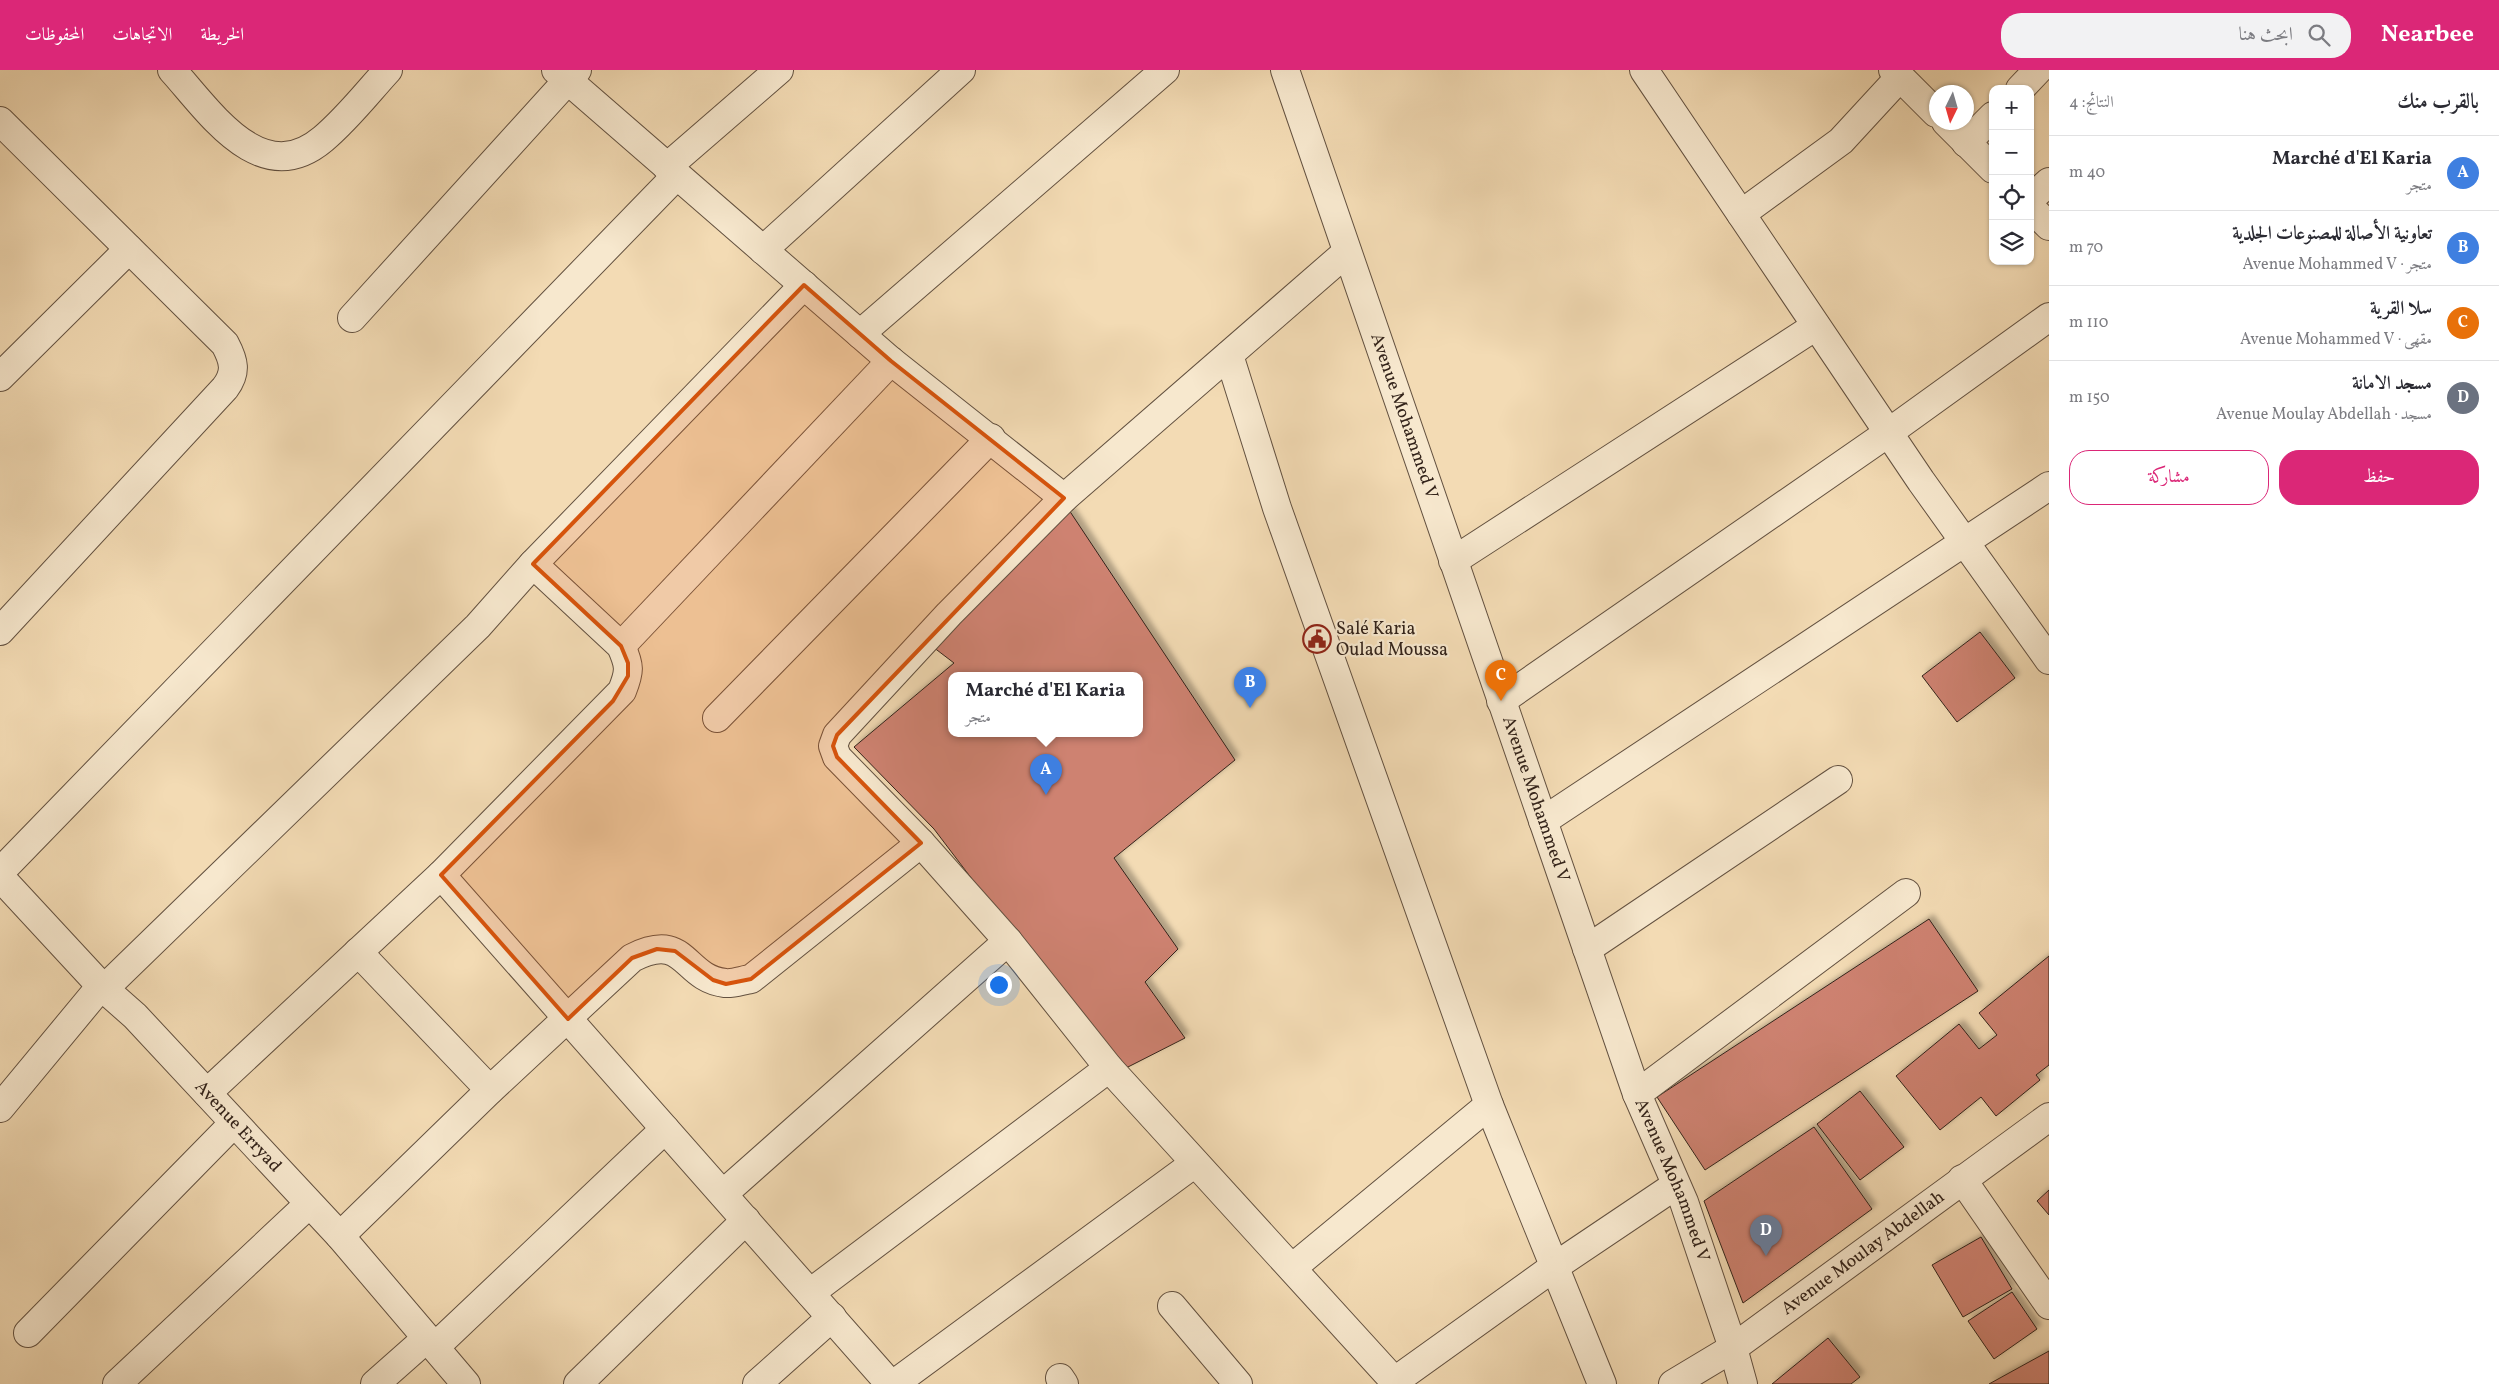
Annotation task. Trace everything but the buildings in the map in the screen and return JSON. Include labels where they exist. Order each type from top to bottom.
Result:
[{"type":"street","points":[[172,70],[214,117],[245,145],[266,156],[278,158],[292,156],[323,139],[388,70]]},
{"type":"street","points":[[0,872],[672,171],[779,70]]},
{"type":"street","points":[[763,250],[961,70]]},
{"type":"street","points":[[860,334],[1165,70]]},
{"type":"street","name":"Avenue Mohammed V","points":[[1285,70],[1637,1094],[1684,1202],[1733,1348],[1742,1384]]},
{"type":"street","points":[[1644,70],[1888,433],[1964,542],[2040,630],[2049,660]]},
{"type":"street","points":[[2024,85],[2038,70]]},
{"type":"street","points":[[352,318],[567,73],[672,171],[891,361],[991,438],[1064,498]]},
{"type":"street","points":[[1740,214],[1841,141],[1897,74],[1929,106]]},
{"type":"street","points":[[1966,143],[1989,120]]},
{"type":"street","points":[[0,121],[225,344],[234,364],[232,379],[209,407],[0,631]]},
{"type":"street","points":[[1954,130],[1989,165]]},
{"type":"street","points":[[2034,195],[2049,182]]},
{"type":"street","points":[[2034,211],[2049,226]]},
{"type":"street","points":[[0,377],[129,249]]},
{"type":"street","points":[[1347,252],[1064,498],[949,614],[837,735],[833,746],[837,757],[921,842],[1008,940],[1109,1068],[1396,1383],[1554,1267],[1676,1185]]},
{"type":"street","points":[[0,1108],[103,987],[478,626],[533,564],[804,285]]},
{"type":"street","points":[[1501,701],[1888,433],[2049,317]]},
{"type":"street","points":[[1453,561],[1816,326]]},
{"type":"street","points":[[1229,355],[1277,508],[1489,1104],[1602,1384]]},
{"type":"street","points":[[621,646],[891,361]]},
{"type":"street","points":[[717,718],[991,438]]},
{"type":"street","points":[[1543,821],[2049,486]]},
{"type":"street","points":[[207,1093],[442,876],[622,691],[628,676],[628,663],[621,646],[533,564]]},
{"type":"street","points":[[1587,949],[1838,780]]},
{"type":"street","points":[[340,1236],[490,1090],[568,1019],[619,969],[644,952],[666,949],[675,951],[713,980],[726,984],[751,979],[921,842]]},
{"type":"street","points":[[442,876],[890,1384]]},
{"type":"street","name":"Avenue Erryad","points":[[0,877],[103,987],[135,1016],[340,1236],[466,1384]]},
{"type":"street","points":[[1637,1094],[1906,893]]},
{"type":"street","points":[[723,1194],[1008,940]]},
{"type":"street","points":[[358,952],[490,1090]]},
{"type":"street","points":[[810,1293],[1109,1068]]},
{"type":"street","points":[[1292,1268],[1489,1104]]},
{"type":"street","name":"Avenue Moulay Abdellah","points":[[1673,1384],[1733,1348],[2049,1117]]},
{"type":"street","points":[[28,1333],[234,1123]]},
{"type":"street","points":[[375,1384],[431,1343],[666,1129]]},
{"type":"street","points":[[894,1384],[1195,1163]]},
{"type":"street","points":[[1962,1179],[2049,1306]]},
{"type":"street","points":[[117,1384],[309,1204]]},
{"type":"street","points":[[578,1384],[746,1220]]},
{"type":"street","points":[[1172,1306],[1238,1384]]},
{"type":"street","points":[[757,1384],[832,1317]]},
{"type":"highlighted area","points":[[804,285],[891,361],[1064,498],[837,735],[833,746],[837,757],[921,843],[751,979],[726,984],[713,980],[675,951],[657,949],[632,958],[568,1019],[441,875],[613,701],[628,676],[628,663],[621,646],[533,564]]},
{"type":"place","name":"Salé Karia Oulad Moussa","points":[[1317,639]]},
{"type":"place","name":"سلا القرية","points":[[1501,701]]},
{"type":"place","name":"تعاونية الأصالة للمصنوعات الجلدية","points":[[1250,708]]},
{"type":"place","name":"Marché d'El Karia","points":[[1046,795]]},
{"type":"place","name":"مسجد الامانة","points":[[1766,1256]]}]
